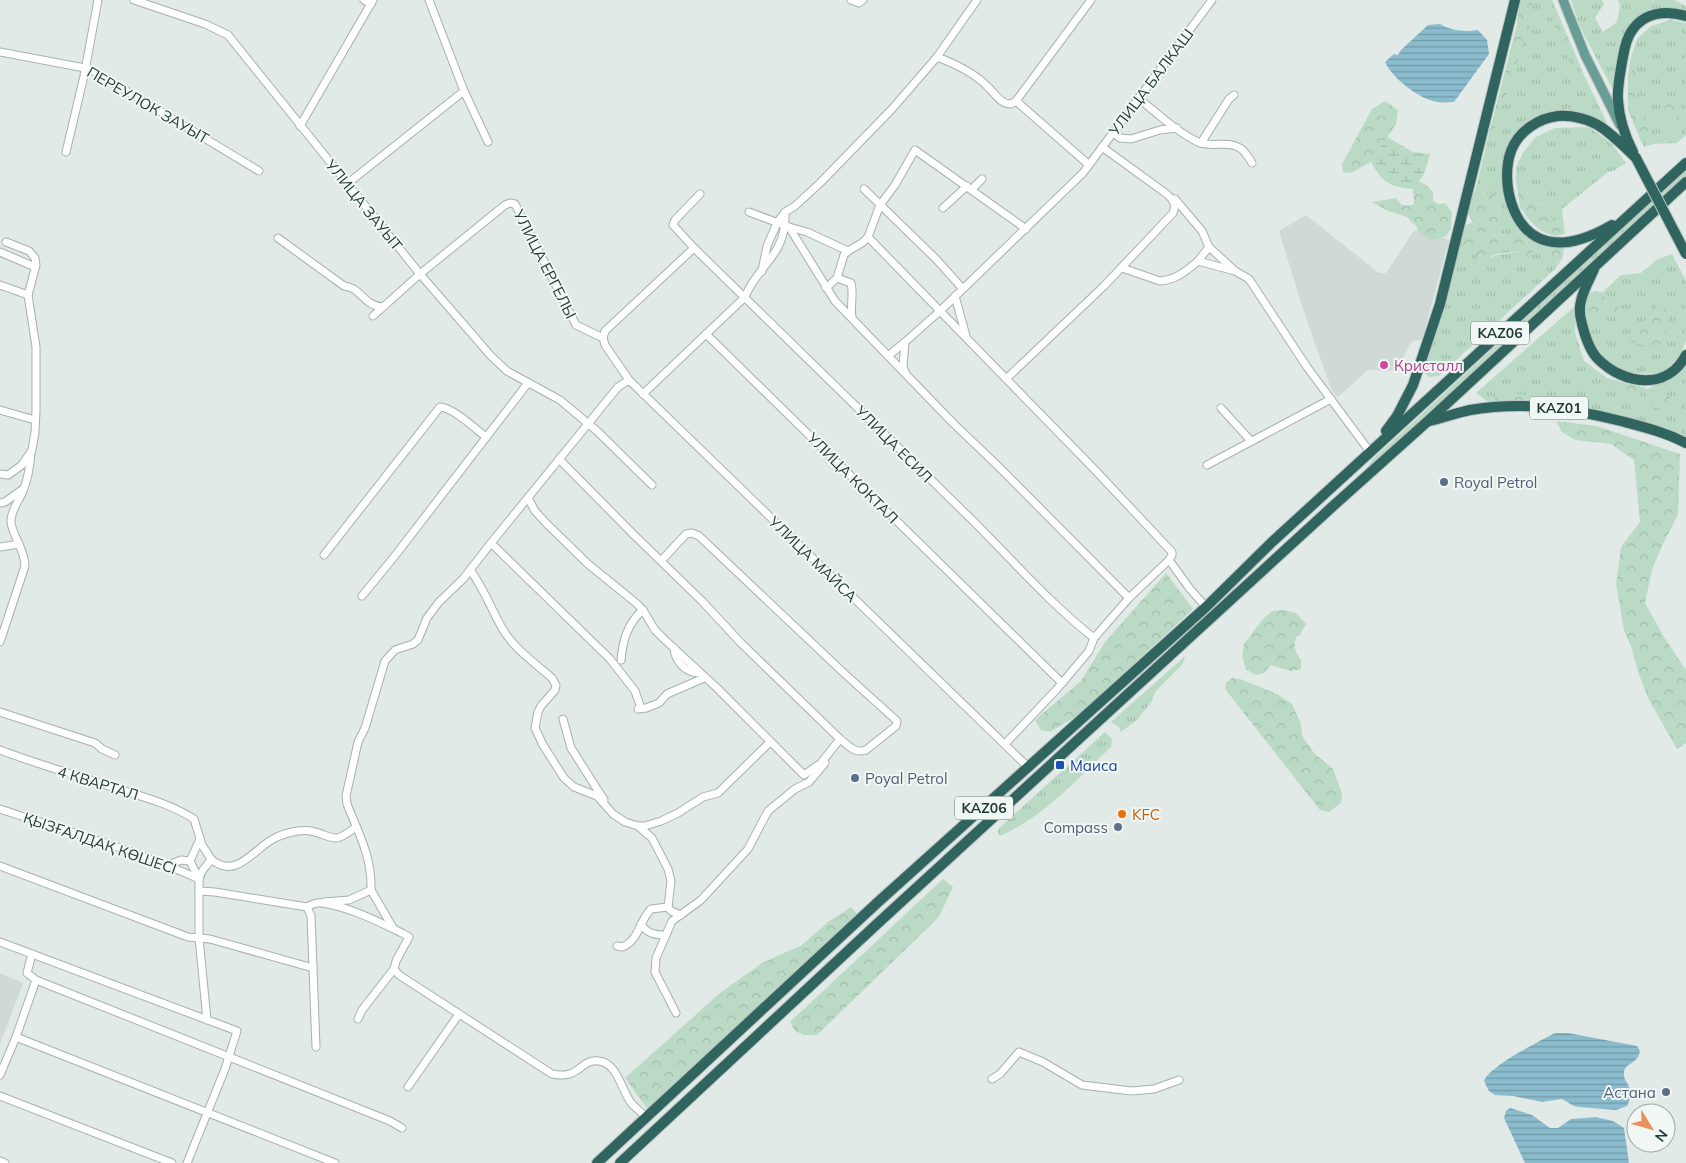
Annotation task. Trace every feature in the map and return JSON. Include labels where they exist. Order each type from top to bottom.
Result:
[{"type":"highway","points":[[1370,452],[1397,416],[1413,385],[1440,304],[1515,0]]},
{"type":"highway","points":[[1686,16],[1663,12],[1640,21],[1631,32],[1626,44],[1619,76],[1618,101],[1624,134],[1686,254]]},
{"type":"highway","points":[[1630,214],[1604,230],[1586,237],[1565,242],[1546,241],[1528,231],[1514,213],[1510,199],[1508,166],[1511,151],[1526,130],[1536,122],[1550,117],[1563,116],[1582,119],[1600,126],[1636,158]]},
{"type":"highway","name":"KАZ06","points":[[597,1163],[877,903],[1206,607],[1316,501],[1686,161]]},
{"type":"highway","name":"KАZ06","points":[[620,1163],[877,924],[1685,184]]},
{"type":"highway","points":[[1597,264],[1581,302],[1580,316],[1588,344],[1596,358],[1608,368],[1630,378],[1643,381],[1665,376],[1674,370],[1686,354]]},
{"type":"highway","name":"KАZ01","points":[[1428,421],[1469,410],[1509,406],[1544,406],[1581,411],[1640,426],[1668,434],[1686,443]]},
{"type":"highway","points":[[1316,501],[1325,514]]},
{"type":"main road","points":[[1563,0],[1585,55],[1624,134]]},
{"type":"street","points":[[66,152],[98,0]]},
{"type":"street","name":"УЛИЦА ЗАУЫТ","points":[[134,0],[205,24],[228,36],[420,274],[491,356],[507,371],[560,400],[652,484]]},
{"type":"street","points":[[429,0],[464,91],[488,142]]},
{"type":"street","points":[[851,0],[861,2]]},
{"type":"street","points":[[762,271],[767,246],[777,223],[785,212],[795,206],[820,183],[892,109],[937,57],[977,0]]},
{"type":"street","points":[[937,57],[964,68],[987,86],[1004,103],[1011,104],[1016,101],[1091,0]]},
{"type":"street","name":"УЛИЦА БАЛКАШ","points":[[888,356],[940,311],[1077,179],[1114,133],[1212,0]]},
{"type":"street","points":[[300,126],[370,1]]},
{"type":"street","name":"ПЕРЕУЛОК ЗАУЫТ","points":[[0,52],[85,68],[259,171]]},
{"type":"street","points":[[347,184],[464,91]]},
{"type":"street","points":[[1201,143],[1234,94]]},
{"type":"street","points":[[1138,98],[1177,128],[1201,143],[1212,146],[1230,144],[1242,148],[1252,163]]},
{"type":"street","points":[[1016,101],[1088,164]]},
{"type":"street","points":[[1114,133],[1120,138],[1131,139],[1160,130],[1177,128]]},
{"type":"street","points":[[1102,148],[1176,200],[1202,232],[1209,247],[1235,270],[1249,279],[1331,399],[1370,452]]},
{"type":"street","points":[[826,288],[837,278],[844,255],[868,237],[880,205],[895,186],[914,150],[1026,229]]},
{"type":"street","points":[[943,208],[982,178]]},
{"type":"street","points":[[864,189],[955,278],[962,288]]},
{"type":"street","name":"УЛИЦА ЕСИЛ","points":[[700,194],[675,220],[673,225],[694,248],[968,516],[1061,611],[1094,638]]},
{"type":"street","points":[[1170,197],[1175,204],[1173,213]]},
{"type":"street","name":"УЛИЦА ЕРГЕЛЫ","points":[[420,274],[510,202],[515,204],[576,325],[604,342]]},
{"type":"street","points":[[1006,379],[1122,268],[1180,207]]},
{"type":"street","points":[[749,212],[807,232],[848,251]]},
{"type":"street","points":[[785,212],[788,226],[836,302],[953,423],[1129,598]]},
{"type":"street","points":[[643,394],[745,297],[750,286],[776,254],[788,226]]},
{"type":"street","points":[[868,237],[1095,470],[1172,552],[1169,560],[1129,598],[1094,638],[1089,651],[1062,683],[1005,744]]},
{"type":"street","points":[[278,238],[344,286],[349,286],[374,307],[383,307]]},
{"type":"street","points":[[0,642],[25,566],[25,556],[11,522],[13,510],[24,488],[30,468],[36,420],[36,347],[28,295],[35,267],[35,258],[29,251],[6,242]]},
{"type":"street","points":[[1122,268],[1160,281],[1174,279],[1198,261],[1209,247]]},
{"type":"street","points":[[604,342],[605,332],[694,248]]},
{"type":"street","points":[[0,252],[35,267]]},
{"type":"street","points":[[1198,261],[1235,270]]},
{"type":"street","points":[[373,316],[420,274]]},
{"type":"street","points":[[837,278],[846,280],[853,287],[850,310],[852,318]]},
{"type":"street","points":[[0,285],[28,295]]},
{"type":"street","points":[[955,296],[967,339]]},
{"type":"street","name":"УЛИЦА КОКТАЛ","points":[[706,334],[1062,683]]},
{"type":"street","name":"УЛИЦА МАЙСА","points":[[604,342],[629,380],[1028,767]]},
{"type":"street","points":[[905,342],[903,366],[906,374]]},
{"type":"street","points":[[393,928],[370,890],[372,877],[368,855],[347,804],[346,796],[358,742],[365,728],[385,661],[395,650],[413,644],[418,640],[427,618],[439,602],[463,579],[618,387],[629,380]]},
{"type":"street","points":[[362,596],[400,551],[528,382]]},
{"type":"street","points":[[1207,465],[1331,399]]},
{"type":"street","points":[[324,555],[440,407],[454,413],[486,437]]},
{"type":"street","points":[[1221,408],[1251,441]]},
{"type":"street","points":[[0,410],[36,420]]},
{"type":"street","points":[[0,474],[8,475],[22,465],[32,450]]},
{"type":"street","points":[[559,459],[661,561],[702,601],[741,643],[840,739],[856,752],[866,750],[896,726],[897,721],[700,536],[692,533],[686,534],[661,561]]},
{"type":"street","points":[[0,503],[5,502],[24,488]]},
{"type":"street","points":[[528,498],[539,515],[588,564],[636,603],[643,610],[655,630],[804,775],[820,763],[840,739]]},
{"type":"street","points":[[492,543],[610,659],[635,691],[639,709],[659,703],[667,694],[702,676]]},
{"type":"street","points":[[0,547],[19,544]]},
{"type":"street","points":[[1169,560],[1206,607]]},
{"type":"street","points":[[470,570],[490,603],[503,630],[513,643],[552,678],[556,684],[555,690],[538,712],[535,728],[543,745],[564,778],[574,787],[597,796],[606,804]]},
{"type":"street","points":[[621,660],[623,640],[636,616],[643,610]]},
{"type":"street","points":[[0,712],[95,744],[115,755]]},
{"type":"street","points":[[563,719],[571,748],[613,814],[625,822],[638,826],[661,821],[678,813],[703,796],[718,792],[770,742]]},
{"type":"street","name":"4 КВАРТАЛ","points":[[0,750],[40,765],[152,800],[185,813],[194,819],[200,839]]},
{"type":"street","points":[[676,1013],[654,972],[656,958],[672,921],[701,900],[748,848],[768,810],[795,789],[809,782],[825,764],[831,750]]},
{"type":"street","name":"ҚЫЗҒАЛДАҚ КӨШЕСІ","points":[[0,809],[167,866],[199,879]]},
{"type":"street","points":[[638,826],[652,838],[668,869],[672,881],[668,895],[668,907],[671,911],[681,915]]},
{"type":"street","points":[[200,839],[214,862],[227,866],[238,864],[251,857],[263,844],[278,836],[306,830],[336,839],[341,838],[356,827]]},
{"type":"street","points":[[190,861],[200,839]]},
{"type":"street","points":[[207,1020],[200,938],[199,879],[202,870],[211,859]]},
{"type":"street","points":[[167,866],[182,860],[190,861]]},
{"type":"street","points":[[190,861],[199,879]]},
{"type":"street","points":[[0,866],[188,937],[210,938],[313,968]]},
{"type":"street","points":[[321,903],[348,900],[370,890]]},
{"type":"street","points":[[199,891],[307,907],[314,903],[321,903],[347,910],[393,928],[408,937],[394,969],[362,1010],[358,1019]]},
{"type":"street","points":[[307,907],[311,916],[316,1047]]},
{"type":"street","points":[[617,946],[622,947],[632,942],[642,919],[651,909],[668,907]]},
{"type":"street","points":[[641,924],[650,933],[666,935]]},
{"type":"street","points":[[0,942],[237,1031],[187,1163]]},
{"type":"street","points":[[32,954],[27,973],[36,980],[390,1121],[402,1128]]},
{"type":"street","points":[[394,969],[399,975],[552,1074],[571,1075],[588,1063],[596,1060],[604,1062],[613,1069],[632,1104],[647,1118]]},
{"type":"street","points":[[0,1075],[36,980]]},
{"type":"street","points":[[408,1087],[459,1014]]},
{"type":"street","points":[[16,1037],[335,1163]]},
{"type":"street","points":[[992,1079],[1000,1074],[1019,1052],[1043,1062],[1082,1085],[1131,1091],[1154,1089],[1179,1080]]},
{"type":"street","points":[[0,1096],[172,1163]]},
{"type":"street","points":[[0,1161],[5,1163]]},
{"type":"shaded area","points":[[1306,215],[1379,273],[1386,273],[1413,232],[1420,229],[1449,240],[1422,340],[1412,341],[1396,371],[1368,370],[1338,397],[1331,389],[1303,309],[1279,231]]},
{"type":"shaded area","points":[[0,973],[23,983],[0,1044]]},
{"type":"green space","points":[[1520,0],[1552,0],[1572,50],[1607,123],[1596,122],[1567,110],[1539,116],[1519,133],[1507,154],[1503,192],[1508,208],[1528,236],[1552,249],[1547,252],[1552,265],[1562,259],[1554,270],[1439,376],[1430,377],[1424,373],[1424,369],[1462,235],[1476,250],[1480,266],[1490,258],[1498,255],[1520,251],[1524,255],[1505,234],[1497,237],[1492,234],[1499,221],[1494,194],[1484,194],[1480,191],[1475,191],[1517,25]]},
{"type":"green space","points":[[1520,0],[1533,0],[1530,25],[1497,122],[1485,149],[1517,25]]},
{"type":"green space","points":[[1544,0],[1552,0],[1582,70],[1570,63]]},
{"type":"green space","points":[[1571,0],[1602,0],[1604,4],[1595,18],[1603,32],[1617,22],[1620,6],[1618,0],[1674,0],[1686,6],[1686,13],[1669,8],[1644,14],[1627,32],[1613,90],[1580,27]]},
{"type":"green space","points":[[1670,20],[1686,23],[1686,135],[1677,143],[1654,144],[1644,147],[1628,110],[1630,60],[1637,39],[1651,26]]},
{"type":"green space","points":[[1635,69],[1640,105],[1651,138],[1642,143],[1628,110],[1628,74]]},
{"type":"green space","points":[[1385,101],[1398,110],[1396,124],[1371,162],[1351,173],[1343,172],[1342,164],[1372,109]]},
{"type":"green space","points":[[1666,103],[1675,106],[1680,114],[1676,124],[1665,127],[1661,119]]},
{"type":"green space","points":[[1589,127],[1611,143],[1626,163],[1608,172],[1562,209],[1564,227],[1552,220],[1547,207],[1527,197],[1522,184],[1516,180],[1516,167],[1524,151],[1536,137],[1555,128]]},
{"type":"green space","points":[[1387,137],[1413,152],[1430,154],[1424,174],[1413,189],[1398,187],[1387,182],[1371,162]]},
{"type":"green space","points":[[1686,170],[1686,177],[1333,502],[1332,500],[1366,469],[1373,459]]},
{"type":"green space","points":[[1516,180],[1522,184],[1524,192],[1532,195],[1536,204],[1547,207],[1552,220],[1564,227],[1565,234],[1554,236],[1541,231],[1530,221],[1520,207]]},
{"type":"green space","points":[[1418,181],[1426,185],[1433,192],[1433,201],[1439,204],[1445,203],[1452,212],[1451,229],[1446,236],[1433,240],[1421,235],[1416,226],[1407,217],[1388,211],[1372,202],[1396,198],[1404,205],[1414,204],[1413,189]]},
{"type":"green space","points":[[1480,190],[1484,194],[1494,193],[1499,221],[1492,234],[1497,237],[1513,235],[1522,239],[1534,251],[1528,256],[1519,251],[1496,254],[1490,257],[1489,265],[1480,266],[1476,250],[1465,249],[1462,235],[1464,226],[1473,222],[1467,212],[1475,191]]},
{"type":"green space","points":[[1556,246],[1564,249],[1562,259],[1552,265],[1544,260],[1547,252]]},
{"type":"green space","points":[[1672,254],[1686,281],[1686,340],[1680,355],[1662,373],[1632,374],[1612,365],[1592,344],[1585,314],[1585,301],[1595,291],[1602,293],[1621,275],[1641,273],[1656,260]]},
{"type":"green space","points":[[1595,291],[1602,293],[1604,297],[1619,305],[1617,312],[1601,317],[1585,314],[1587,293]]},
{"type":"green space","points":[[1658,301],[1663,303],[1669,318],[1669,324],[1661,342],[1660,350],[1650,355],[1648,345],[1629,341],[1633,338],[1645,339],[1643,335],[1637,332],[1644,324],[1650,322],[1657,315],[1656,306]]},
{"type":"green space","points":[[1575,306],[1575,333],[1584,361],[1607,378],[1648,389],[1678,374],[1686,360],[1686,439],[1635,420],[1571,405],[1526,401],[1490,403],[1476,393]]},
{"type":"green space","points":[[1613,380],[1644,387],[1639,396],[1617,389]]},
{"type":"green space","points":[[1499,393],[1556,399],[1560,404],[1490,403]]},
{"type":"green space","points":[[1670,396],[1670,408],[1655,410],[1652,407],[1657,399]]},
{"type":"green space","points":[[1556,421],[1597,426],[1680,454],[1678,515],[1652,569],[1645,603],[1664,637],[1686,670],[1686,743],[1677,749],[1649,700],[1638,672],[1632,649],[1624,630],[1616,584],[1621,547],[1640,522],[1634,460],[1611,444],[1575,440],[1562,432]]},
{"type":"green space","points":[[1166,573],[1193,609],[1080,714],[1050,732],[1041,730],[1035,720],[1081,681],[1105,642]]},
{"type":"green space","points":[[1284,610],[1296,613],[1306,624],[1300,635],[1296,637],[1295,644],[1296,652],[1301,660],[1301,669],[1291,671],[1271,665],[1264,673],[1255,675],[1246,669],[1242,656],[1244,644],[1263,619],[1272,611]]},
{"type":"green space","points":[[1185,656],[1183,664],[1155,692],[1152,701],[1138,719],[1121,732],[1119,727],[1111,722]]},
{"type":"green space","points":[[1232,678],[1240,679],[1277,694],[1292,704],[1301,724],[1302,736],[1314,753],[1333,769],[1342,794],[1341,803],[1329,812],[1320,810],[1225,689],[1226,683]]},
{"type":"green space","points":[[1105,732],[1112,739],[1111,747],[1045,808],[1031,819],[1000,836],[997,830]]},
{"type":"green space","points":[[943,879],[953,887],[939,917],[817,1035],[804,1035],[795,1031],[790,1022]]},
{"type":"green space","points":[[851,907],[859,916],[649,1111],[625,1078],[720,993],[762,963],[802,945],[828,922]]},
{"type":"water","points":[[1440,24],[1458,30],[1478,30],[1487,40],[1489,54],[1454,102],[1431,100],[1415,93],[1394,75],[1385,62],[1394,54],[1398,55],[1428,25]]},
{"type":"water","points":[[1555,1033],[1568,1033],[1637,1046],[1640,1051],[1637,1059],[1627,1066],[1624,1072],[1630,1089],[1630,1099],[1628,1103],[1626,1103],[1626,1106],[1616,1110],[1574,1106],[1562,1099],[1542,1102],[1513,1096],[1495,1095],[1489,1091],[1484,1081],[1495,1068],[1516,1054]]},
{"type":"water","points":[[1510,1108],[1532,1115],[1550,1128],[1558,1128],[1571,1119],[1596,1117],[1613,1121],[1624,1128],[1626,1153],[1628,1153],[1629,1163],[1525,1163],[1504,1118],[1506,1111]]},
{"type":"place","name":"Кристалл","points":[[1384,365]]},
{"type":"place","name":"Royal Petrol","points":[[1444,482]]},
{"type":"place","name":"Маиса","points":[[1060,765]]},
{"type":"place","name":"Poyal Petrol","points":[[855,778]]},
{"type":"place","name":"KFC","points":[[1122,814]]},
{"type":"place","name":"Compass","points":[[1118,827]]},
{"type":"place","name":"Астана","points":[[1666,1092]]}]
